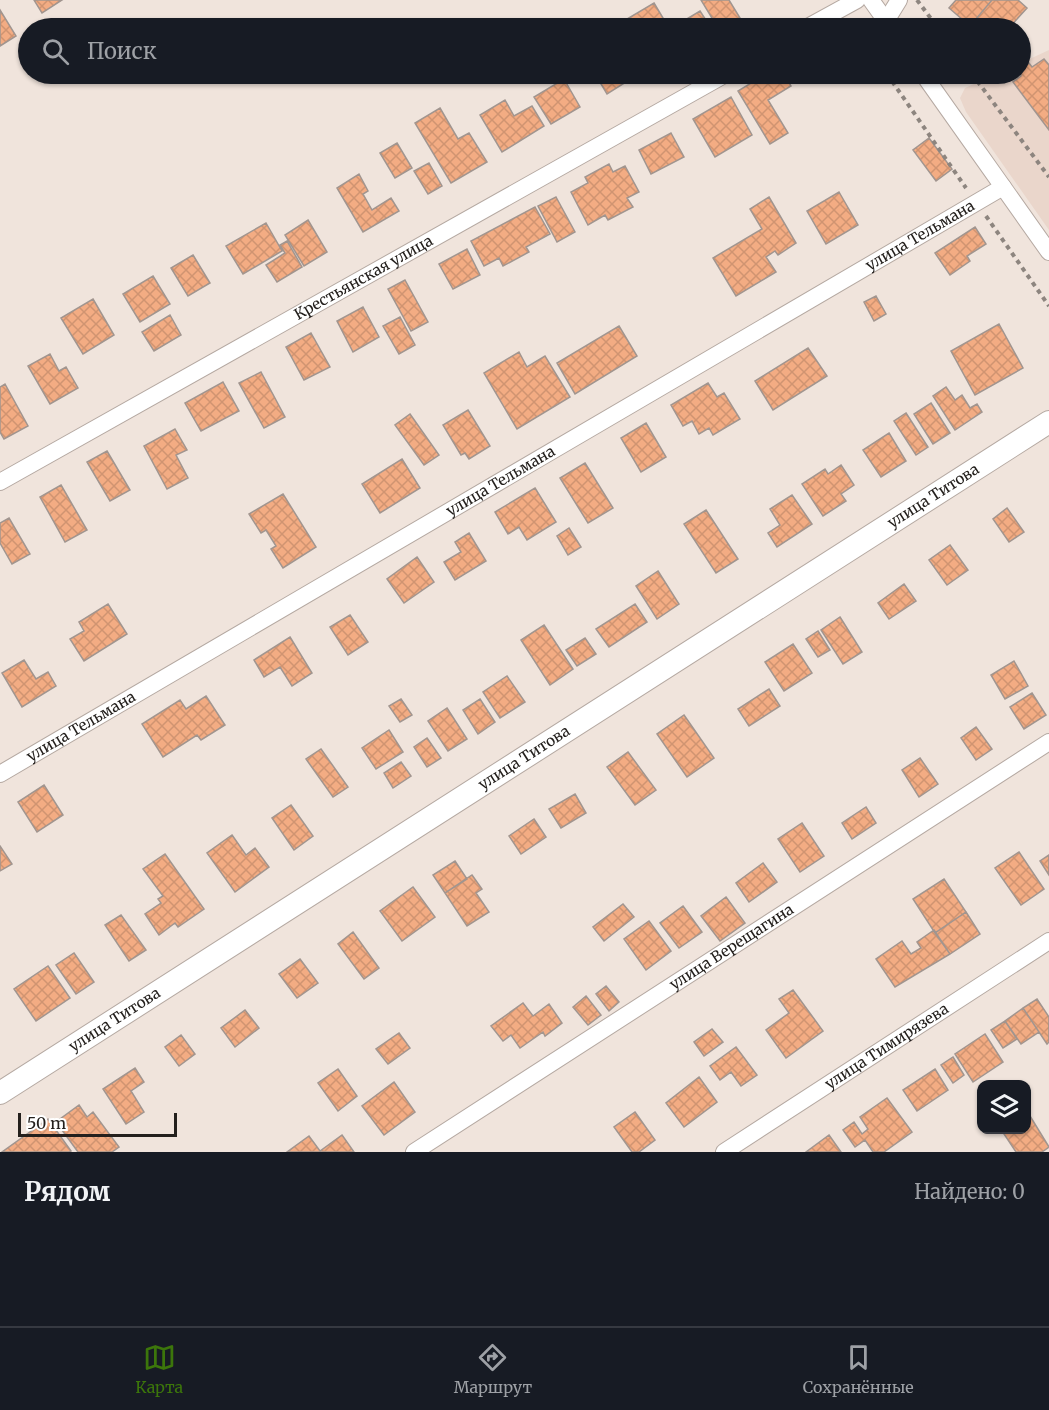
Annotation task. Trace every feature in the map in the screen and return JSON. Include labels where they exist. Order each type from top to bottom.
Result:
[{"type":"main road","name":"улица Титова","points":[[0,1093],[1049,422]]},
{"type":"street","points":[[824,18],[857,0]]},
{"type":"street","points":[[871,0],[884,18]]},
{"type":"street","points":[[892,18],[899,0]]},
{"type":"street","name":"Крестьянская улица","points":[[0,482],[708,84]]},
{"type":"street","points":[[930,84],[1049,252]]},
{"type":"street","name":"улица Тельмана","points":[[0,774],[1003,187]]},
{"type":"street","name":"улица Верещагина","points":[[414,1152],[1049,742]]},
{"type":"street","name":"улица Тимирязева","points":[[724,1152],[1049,941]]},
{"type":"path","points":[[917,0],[930,18]]},
{"type":"path","points":[[979,84],[1049,177]]},
{"type":"shaded area","points":[[1049,50],[1049,230],[966,112],[960,98],[965,88],[974,84],[1031,84],[1031,58]]},
{"type":"building","points":[[34,0],[62,0],[42,13]]},
{"type":"building","points":[[701,0],[729,0],[740,18],[712,18]]},
{"type":"building","points":[[956,0],[992,0],[977,18],[961,18],[949,8]]},
{"type":"building","points":[[992,0],[1018,0],[1027,8],[1018,18],[977,18]]},
{"type":"building","points":[[654,3],[663,18],[629,18]]},
{"type":"building","points":[[0,10],[16,36],[0,46]]},
{"type":"building","points":[[700,11],[705,18],[688,18]]},
{"type":"building","points":[[1044,59],[1049,65],[1049,130],[1014,84],[1031,84],[1032,67]]},
{"type":"building","points":[[556,84],[567,84],[580,107],[551,124],[534,97]]},
{"type":"building","points":[[601,84],[623,84],[607,94]]},
{"type":"building","points":[[750,84],[790,84],[791,86],[768,100],[788,133],[770,144],[738,91]]},
{"type":"building","points":[[731,97],[752,135],[715,157],[693,119]]},
{"type":"building","points":[[505,100],[514,116],[532,106],[544,126],[502,152],[480,115]]},
{"type":"building","points":[[440,108],[458,139],[469,133],[487,162],[451,183],[415,123]]},
{"type":"building","points":[[671,133],[684,157],[651,174],[639,150]]},
{"type":"building","points":[[929,138],[952,169],[936,181],[913,150]]},
{"type":"building","points":[[397,143],[412,168],[395,178],[380,153]]},
{"type":"building","points":[[429,163],[442,186],[428,194],[414,171]]},
{"type":"building","points":[[609,164],[613,172],[625,166],[639,192],[627,198],[633,207],[608,220],[605,215],[588,225],[571,192],[588,183],[585,177]]},
{"type":"building","points":[[359,174],[368,191],[363,194],[372,210],[391,198],[399,211],[363,232],[337,188]]},
{"type":"building","points":[[839,192],[858,225],[826,244],[807,211]]},
{"type":"building","points":[[556,197],[575,232],[557,242],[538,206]]},
{"type":"building","points":[[769,197],[796,243],[778,255],[775,251],[766,257],[776,272],[736,296],[713,258],[762,229],[750,209]]},
{"type":"building","points":[[535,207],[550,234],[526,247],[529,252],[503,266],[499,258],[484,266],[471,241]]},
{"type":"building","points":[[308,220],[327,252],[304,266],[285,235]]},
{"type":"building","points":[[266,223],[282,251],[243,274],[226,246]]},
{"type":"building","points":[[975,227],[986,244],[967,256],[970,261],[950,275],[935,253]]},
{"type":"building","points":[[287,241],[302,267],[277,282],[266,265],[285,253],[280,245]]},
{"type":"building","points":[[467,249],[480,275],[453,289],[439,264]]},
{"type":"building","points":[[193,255],[210,283],[188,296],[171,268]]},
{"type":"building","points":[[153,276],[170,304],[140,322],[123,294]]},
{"type":"building","points":[[405,280],[428,322],[411,331],[388,289]]},
{"type":"building","points":[[876,296],[886,314],[874,321],[864,302]]},
{"type":"building","points":[[93,299],[114,335],[83,354],[61,318]]},
{"type":"building","points":[[363,307],[379,337],[353,352],[337,321]]},
{"type":"building","points":[[170,315],[181,335],[154,351],[142,332]]},
{"type":"building","points":[[400,317],[415,345],[399,354],[383,326]]},
{"type":"building","points":[[999,324],[1023,368],[975,395],[951,351]]},
{"type":"building","points":[[619,326],[637,356],[575,394],[557,363]]},
{"type":"building","points":[[311,333],[330,367],[304,380],[286,347]]},
{"type":"building","points":[[808,348],[827,376],[773,410],[755,381]]},
{"type":"building","points":[[519,352],[527,367],[545,356],[570,397],[517,429],[484,373]]},
{"type":"building","points":[[50,354],[59,371],[66,367],[78,388],[50,404],[28,366]]},
{"type":"building","points":[[261,372],[285,417],[264,428],[239,383]]},
{"type":"building","points":[[223,382],[239,411],[201,431],[185,403]]},
{"type":"building","points":[[708,383],[717,397],[724,393],[740,419],[713,435],[709,428],[699,434],[692,421],[683,426],[671,405]]},
{"type":"building","points":[[5,384],[28,426],[4,439],[0,432],[0,387]]},
{"type":"building","points":[[946,387],[955,400],[962,395],[970,408],[977,404],[982,412],[955,430],[933,396]]},
{"type":"building","points":[[931,403],[950,433],[933,444],[914,414]]},
{"type":"building","points":[[468,410],[490,446],[469,459],[465,453],[461,455],[443,425]]},
{"type":"building","points":[[906,413],[928,447],[916,455],[894,421]]},
{"type":"building","points":[[410,414],[439,455],[424,465],[395,425]]},
{"type":"building","points":[[646,423],[666,457],[641,472],[621,438]]},
{"type":"building","points":[[175,429],[187,450],[176,455],[188,478],[167,489],[144,446]]},
{"type":"building","points":[[889,433],[906,461],[881,477],[863,450]]},
{"type":"building","points":[[107,451],[130,490],[110,501],[87,462]]},
{"type":"building","points":[[402,459],[420,488],[380,513],[362,484]]},
{"type":"building","points":[[585,463],[613,508],[588,523],[560,478]]},
{"type":"building","points":[[841,465],[854,485],[841,494],[846,501],[823,516],[802,484],[825,469],[828,474]]},
{"type":"building","points":[[61,485],[87,530],[65,542],[40,497]]},
{"type":"building","points":[[535,488],[556,522],[527,540],[519,527],[508,534],[495,512]]},
{"type":"building","points":[[283,494],[316,547],[283,568],[271,549],[276,546],[266,530],[261,533],[249,514]]},
{"type":"building","points":[[792,495],[812,524],[777,547],[768,533],[780,525],[770,509]]},
{"type":"building","points":[[1007,508],[1024,532],[1009,542],[993,519]]},
{"type":"building","points":[[706,510],[738,559],[716,573],[684,524]]},
{"type":"building","points":[[9,518],[30,554],[12,564],[0,543],[0,523]]},
{"type":"building","points":[[569,528],[581,547],[568,555],[557,536]]},
{"type":"building","points":[[469,533],[486,561],[455,580],[444,562],[461,552],[455,542]]},
{"type":"building","points":[[950,545],[968,570],[947,585],[929,560]]},
{"type":"building","points":[[417,557],[434,582],[404,603],[387,579]]},
{"type":"building","points":[[658,571],[679,604],[657,619],[636,586]]},
{"type":"building","points":[[904,584],[916,601],[889,619],[878,603]]},
{"type":"building","points":[[108,604],[127,634],[84,661],[70,639],[84,631],[79,622]]},
{"type":"building","points":[[635,604],[647,622],[609,647],[596,629]]},
{"type":"building","points":[[350,615],[368,642],[348,655],[330,627]]},
{"type":"building","points":[[840,617],[862,652],[843,664],[821,630]]},
{"type":"building","points":[[544,625],[573,669],[550,685],[521,640]]},
{"type":"building","points":[[818,631],[830,650],[818,657],[806,639]]},
{"type":"building","points":[[290,637],[312,673],[292,686],[280,667],[264,677],[254,660]]},
{"type":"building","points":[[585,638],[596,654],[577,666],[566,650]]},
{"type":"building","points":[[793,644],[812,673],[784,691],[765,662]]},
{"type":"building","points":[[24,660],[36,679],[48,672],[56,686],[22,707],[2,673]]},
{"type":"building","points":[[1014,661],[1028,686],[1005,699],[991,675]]},
{"type":"building","points":[[507,676],[525,702],[500,718],[483,692]]},
{"type":"building","points":[[769,689],[780,706],[749,726],[738,709]]},
{"type":"building","points":[[1032,693],[1046,715],[1024,729],[1010,707]]},
{"type":"building","points":[[206,696],[225,725],[201,740],[197,735],[163,757],[142,724],[180,700],[186,709]]},
{"type":"building","points":[[401,699],[412,715],[400,722],[389,706]]},
{"type":"building","points":[[480,699],[495,722],[478,734],[463,710]]},
{"type":"building","points":[[447,708],[467,739],[448,751],[428,721]]},
{"type":"building","points":[[684,715],[714,758],[687,777],[657,734]]},
{"type":"building","points":[[976,727],[992,749],[976,760],[961,738]]},
{"type":"building","points":[[389,730],[403,752],[376,769],[362,748]]},
{"type":"building","points":[[427,738],[441,758],[427,767],[414,747]]},
{"type":"building","points":[[321,749],[348,787],[333,797],[306,759]]},
{"type":"building","points":[[628,752],[656,790],[635,805],[607,767]]},
{"type":"building","points":[[920,758],[938,784],[919,797],[902,770]]},
{"type":"building","points":[[401,762],[411,776],[393,788],[384,773]]},
{"type":"building","points":[[44,785],[63,815],[37,832],[18,802]]},
{"type":"building","points":[[575,794],[586,813],[561,828],[549,809]]},
{"type":"building","points":[[291,805],[313,836],[294,850],[272,818]]},
{"type":"building","points":[[866,807],[876,823],[852,839],[842,823]]},
{"type":"building","points":[[534,819],[546,837],[521,854],[509,836]]},
{"type":"building","points":[[802,823],[824,856],[800,872],[778,839]]},
{"type":"building","points":[[232,835],[246,855],[255,848],[269,867],[235,892],[207,853]]},
{"type":"building","points":[[0,846],[12,864],[0,871]]},
{"type":"building","points":[[1019,852],[1044,889],[1021,905],[995,868]]},
{"type":"building","points":[[165,854],[204,909],[178,927],[175,923],[159,935],[145,914],[161,903],[158,899],[163,896],[143,869]]},
{"type":"building","points":[[1049,855],[1049,875],[1040,861]]},
{"type":"building","points":[[455,861],[467,879],[445,893],[433,875]]},
{"type":"building","points":[[763,863],[777,882],[749,902],[736,883]]},
{"type":"building","points":[[472,875],[482,889],[476,893],[489,912],[467,926],[445,893]]},
{"type":"building","points":[[944,879],[966,912],[935,933],[913,899]]},
{"type":"building","points":[[413,887],[435,917],[402,941],[380,911]]},
{"type":"building","points":[[726,897],[745,923],[720,941],[701,916]]},
{"type":"building","points":[[623,904],[634,917],[604,941],[593,927]]},
{"type":"building","points":[[683,906],[702,932],[679,948],[660,923]]},
{"type":"building","points":[[966,912],[980,934],[950,954],[935,933]]},
{"type":"building","points":[[121,915],[146,950],[129,961],[105,925]]},
{"type":"building","points":[[649,921],[671,951],[646,970],[624,939]]},
{"type":"building","points":[[934,930],[950,954],[895,987],[876,959],[902,941],[911,954],[921,948],[917,942]]},
{"type":"building","points":[[353,932],[379,968],[364,979],[338,944]]},
{"type":"building","points":[[74,953],[94,982],[76,994],[56,965]]},
{"type":"building","points":[[300,959],[318,983],[297,998],[279,974]]},
{"type":"building","points":[[48,966],[70,998],[36,1021],[14,989]]},
{"type":"building","points":[[606,986],[619,1002],[609,1011],[596,994]]},
{"type":"building","points":[[793,990],[823,1031],[786,1058],[766,1030],[789,1013],[779,999]]},
{"type":"building","points":[[586,996],[601,1015],[588,1025],[573,1007]]},
{"type":"building","points":[[1037,999],[1049,1017],[1049,1042],[1047,1044],[1023,1008]]},
{"type":"building","points":[[523,1003],[533,1016],[549,1004],[562,1023],[545,1036],[543,1032],[520,1048],[511,1035],[503,1041],[491,1026]]},
{"type":"building","points":[[1023,1008],[1039,1032],[1021,1044],[1005,1021]]},
{"type":"building","points":[[245,1010],[259,1028],[235,1047],[221,1028]]},
{"type":"building","points":[[1005,1021],[1017,1039],[1003,1048],[991,1030]]},
{"type":"building","points":[[712,1029],[723,1042],[704,1056],[694,1042]]},
{"type":"building","points":[[399,1033],[410,1048],[388,1064],[376,1049]]},
{"type":"building","points":[[985,1034],[1003,1062],[973,1082],[955,1054]]},
{"type":"building","points":[[181,1035],[195,1054],[179,1066],[165,1047]]},
{"type":"building","points":[[736,1047],[757,1075],[741,1086],[731,1072],[720,1080],[710,1066]]},
{"type":"building","points":[[953,1057],[964,1075],[953,1083],[941,1065]]},
{"type":"building","points":[[135,1068],[144,1082],[131,1091],[144,1112],[126,1124],[103,1089]]},
{"type":"building","points":[[338,1069],[357,1096],[338,1111],[318,1083]]},
{"type":"building","points":[[935,1069],[948,1090],[917,1111],[903,1090]]},
{"type":"building","points":[[699,1077],[717,1102],[684,1127],[666,1103]]},
{"type":"building","points":[[394,1082],[415,1112],[384,1135],[362,1106]]},
{"type":"building","points":[[887,1098],[912,1132],[884,1152],[873,1152],[865,1140],[855,1147],[843,1130],[854,1122],[862,1134],[868,1129],[860,1117]]},
{"type":"building","points":[[79,1105],[87,1117],[93,1112],[119,1147],[112,1152],[78,1152],[56,1122]]},
{"type":"building","points":[[635,1112],[655,1140],[639,1152],[632,1152],[614,1127]]},
{"type":"building","points":[[1031,1118],[1049,1147],[1042,1152],[1016,1152],[1004,1134],[1031,1134]]},
{"type":"building","points":[[48,1119],[71,1151],[2,1152]]},
{"type":"building","points":[[342,1135],[354,1152],[287,1152],[309,1136],[320,1151]]},
{"type":"building","points":[[829,1135],[841,1152],[806,1152]]}]
